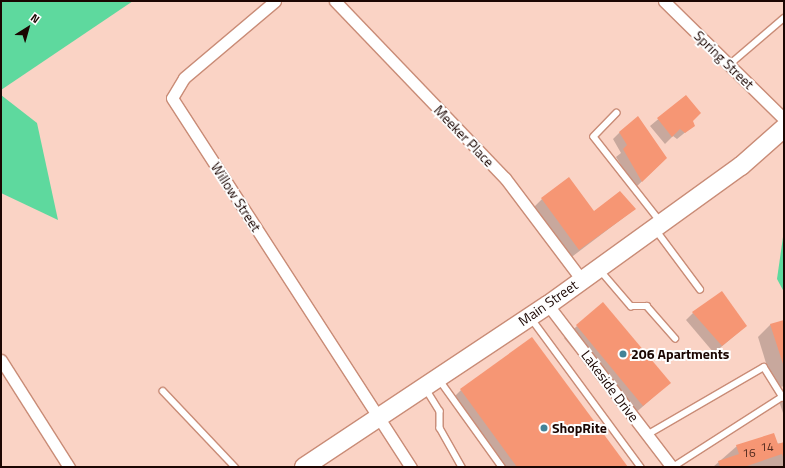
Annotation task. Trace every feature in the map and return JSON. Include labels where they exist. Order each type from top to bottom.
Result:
[{"type":"main road","name":"Main Street","points":[[304,467],[379,415],[548,305],[740,166],[784,128]]},
{"type":"street","name":"Willow Street","points":[[275,1],[184,78],[172,98],[379,415]]},
{"type":"street","name":"Meeker Place","points":[[335,1],[505,178],[582,280]]},
{"type":"street","name":"Spring Street","points":[[664,1],[784,119]]},
{"type":"street","name":"Lakeside Drive","points":[[548,305],[673,467]]},
{"type":"street","points":[[1,360],[69,467]]},
{"type":"street","points":[[379,415],[411,467]]},
{"type":"lane","points":[[729,65],[784,18]]},
{"type":"lane","points":[[617,113],[594,137],[658,225],[700,289]]},
{"type":"lane","points":[[598,268],[631,306],[647,306],[675,338]]},
{"type":"lane","points":[[530,316],[641,467]]},
{"type":"lane","points":[[647,435],[764,367],[783,397],[673,467]]},
{"type":"lane","points":[[431,381],[440,411],[440,428],[462,467]]},
{"type":"lane","points":[[431,381],[502,467]]},
{"type":"lane","points":[[163,391],[234,467]]},
{"type":"green space","points":[[1,1],[133,1],[1,90]]},
{"type":"green space","points":[[1,95],[37,123],[58,220],[1,193]]},
{"type":"green space","points":[[784,230],[784,292],[777,279]]},
{"type":"building","points":[[686,95],[701,113],[693,121],[695,126],[685,133],[680,129],[672,137],[657,118]]},
{"type":"building","points":[[638,116],[667,158],[642,182],[623,149],[627,145],[619,132]]},
{"type":"building","points":[[569,177],[594,211],[620,191],[636,209],[579,250],[541,198]]},
{"type":"building","points":[[722,291],[747,326],[722,346],[692,312]]},
{"type":"building","name":"206 Apartments","points":[[603,302],[671,383],[643,406],[576,325]]},
{"type":"building","points":[[784,320],[784,367],[770,324]]},
{"type":"building","name":"ShopRite","points":[[532,337],[628,467],[517,467],[460,389]]},
{"type":"building","points":[[774,433],[778,444],[784,442],[784,460],[782,454],[744,467],[720,467],[718,461],[739,454],[736,445]]},
{"type":"place","name":"206 Apartments","points":[[623,354]]},
{"type":"place","name":"ShopRite","points":[[544,428]]}]
